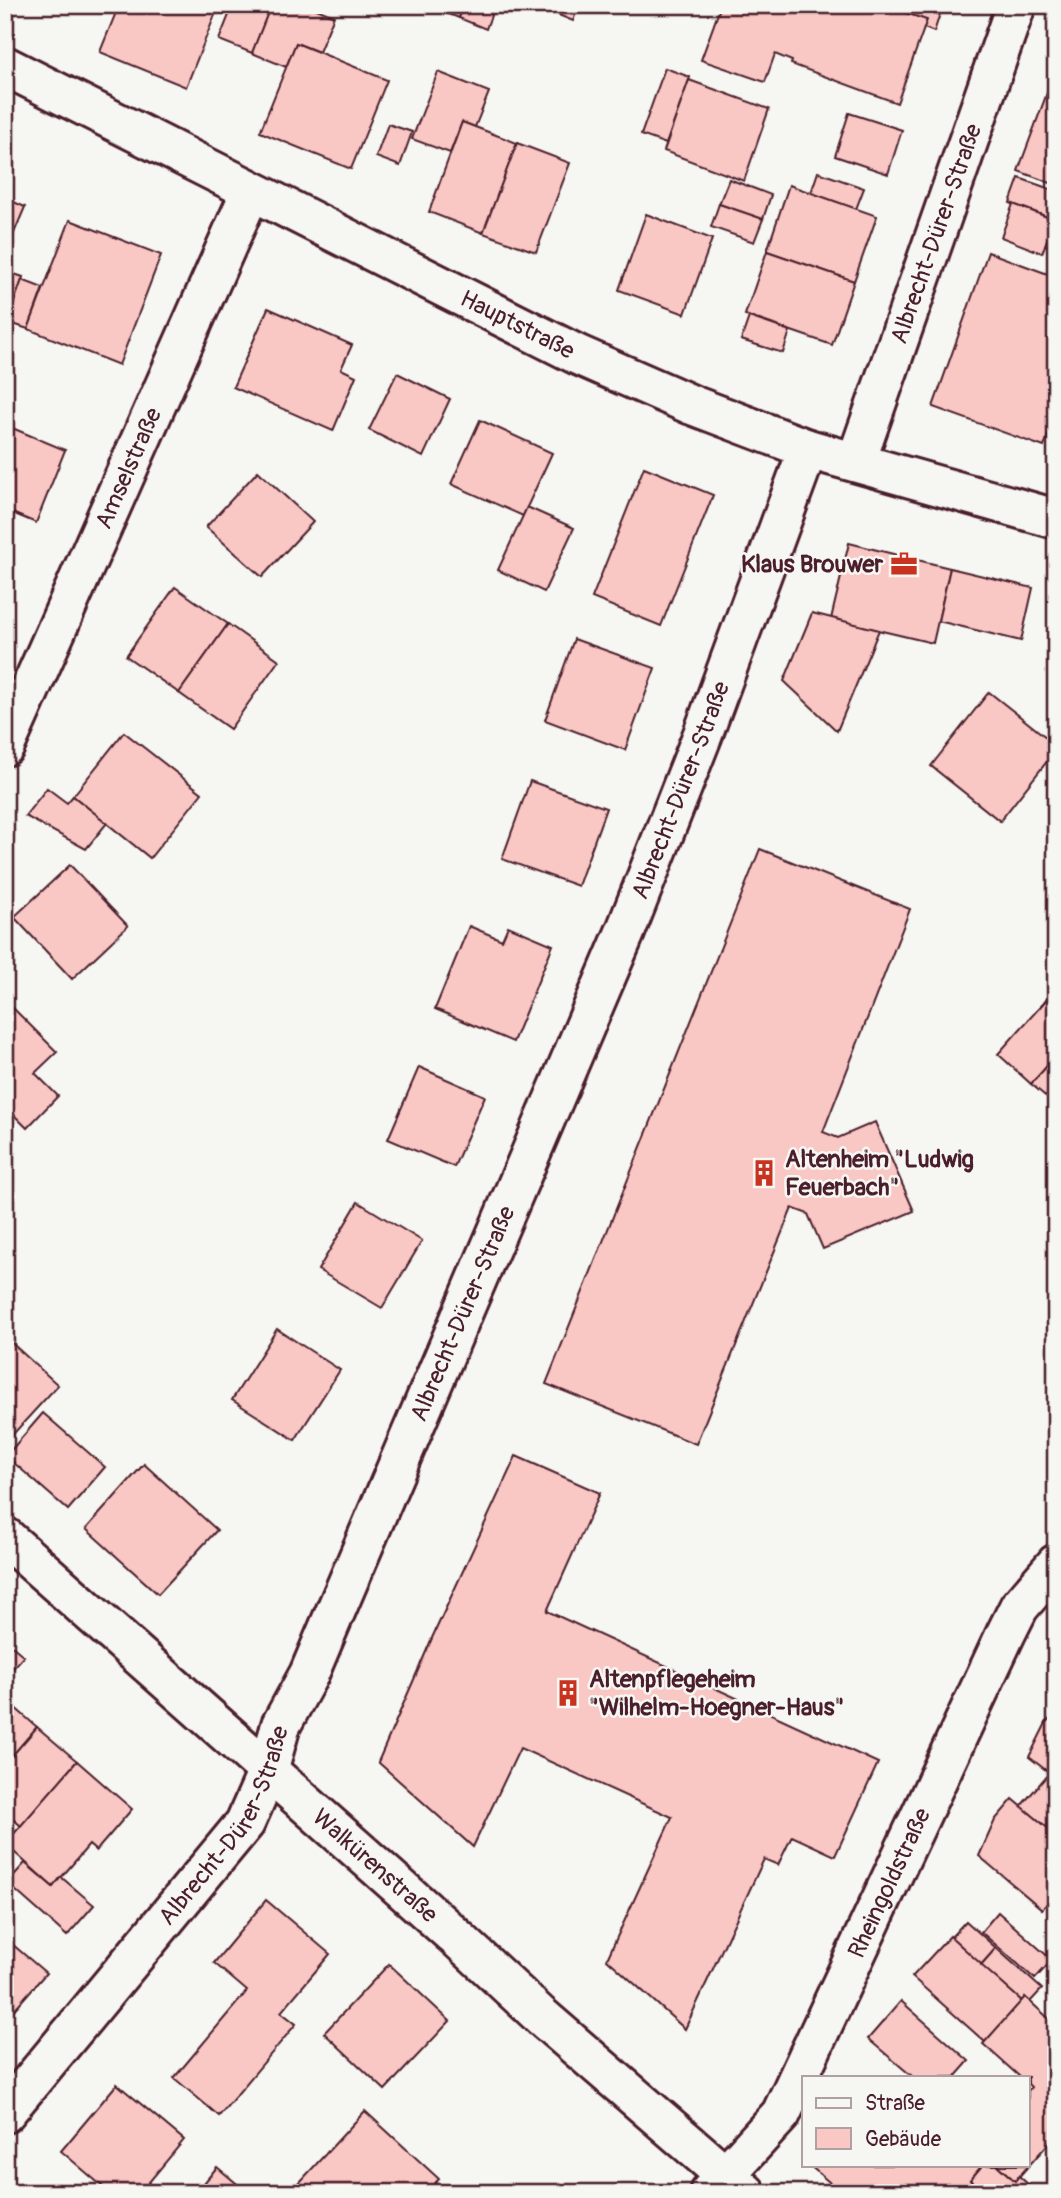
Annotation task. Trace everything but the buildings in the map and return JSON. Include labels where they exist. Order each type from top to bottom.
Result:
[{"type":"street","name":"Albrecht-Dürer-Straße","points":[[856,462],[1016,5]]},
{"type":"street","name":"Hauptstraße","points":[[5,66],[578,355],[692,405],[808,449],[1056,519]]},
{"type":"street","name":"Amselstraße","points":[[5,746],[251,191]]},
{"type":"street","name":"Albrecht-Dürer-Straße","points":[[5,2113],[245,1823],[268,1771],[281,1725],[309,1674],[346,1589],[626,930],[708,721],[808,449]]},
{"type":"street","name":"Walkürenstraße","points":[[5,1537],[542,2017],[727,2187]]},
{"type":"street","name":"Rheingoldstraße","points":[[727,2187],[781,2114],[1006,1633],[1019,1607],[1056,1564]]},
{"type":"place","name":"Klaus Brouwer","points":[[904,564]]},
{"type":"place","name":"Altenheim \"Ludwig Feuerbach\"","points":[[764,1173]]},
{"type":"place","name":"Altenpflegeheim \"Wilhelm-Hoegner-Haus\"","points":[[568,1693]]}]
